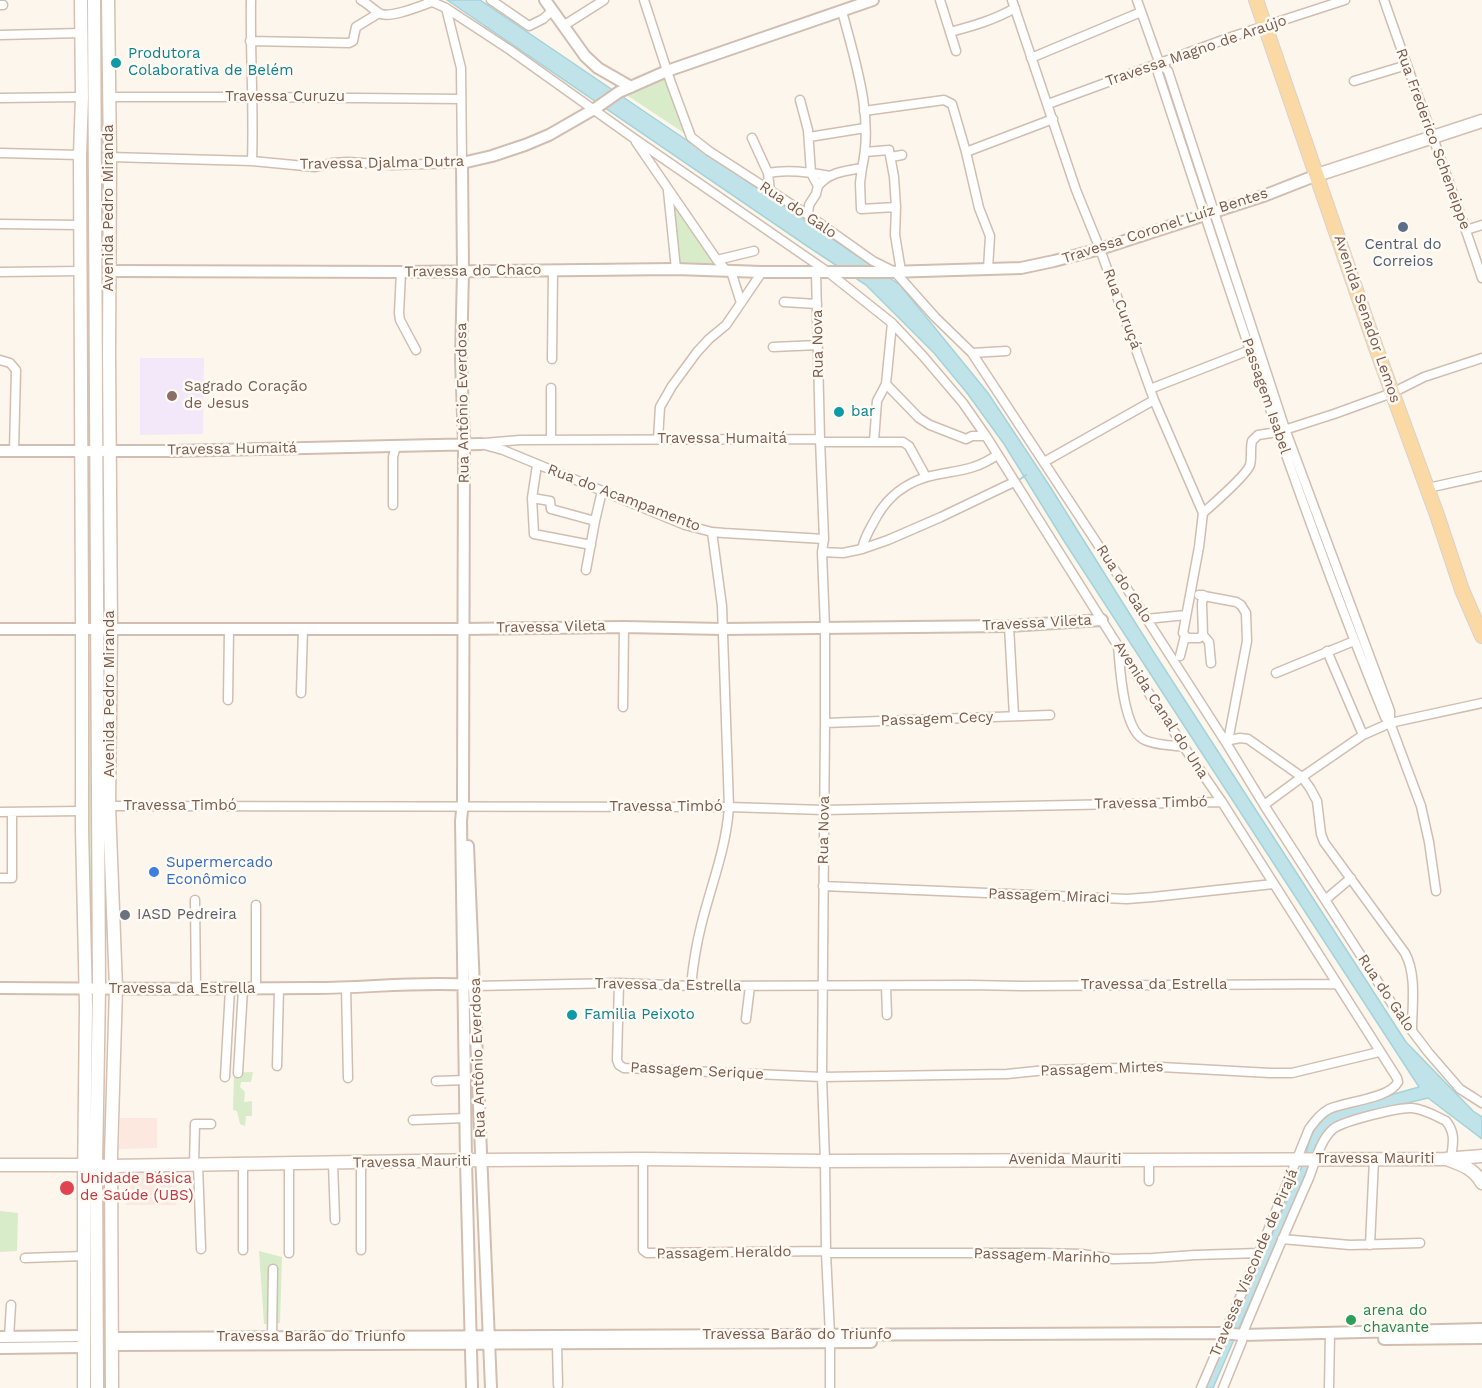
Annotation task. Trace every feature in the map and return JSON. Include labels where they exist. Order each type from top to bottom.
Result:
[{"type":"main road","name":"Avenida Pedro Miranda","points":[[81,0],[82,811],[97,1388]]},
{"type":"main road","name":"Avenida Pedro Miranda","points":[[84,1388],[84,1256],[99,989],[94,0]]},
{"type":"main road","name":"Avenida Pedro Miranda","points":[[108,0],[111,629],[109,806],[116,988],[111,1166],[112,1388]]},
{"type":"main road","name":"Avenida Senador Lemos","points":[[1257,0],[1392,393],[1428,488],[1462,590],[1482,636]]},
{"type":"main road","name":"Travessa Coronel Luíz Bentes","points":[[1317,175],[1482,121]]},
{"type":"main road","name":"Travessa Mauriti","points":[[1309,1159],[1449,1159],[1482,1156]]},
{"type":"main road","name":"Travessa Mauriti","points":[[0,1164],[111,1166],[643,1159],[825,1161]]},
{"type":"main road","name":"Avenida Mauriti","points":[[825,1161],[1309,1159]]},
{"type":"main road","name":"Travessa Mauriti","points":[[1449,1159],[1474,1172],[1482,1183]]},
{"type":"street","points":[[251,0],[252,161]]},
{"type":"street","points":[[361,0],[384,15],[430,1],[446,8],[832,272]]},
{"type":"street","points":[[491,0],[529,27],[552,11]]},
{"type":"street","points":[[545,0],[585,56],[598,68],[631,87]]},
{"type":"street","points":[[563,26],[604,0]]},
{"type":"street","points":[[642,0],[665,72]]},
{"type":"street","name":"Travessa Djalma Dutra","points":[[110,158],[252,161],[315,167],[348,162],[392,165],[462,163],[525,146],[570,124],[619,92],[665,72],[873,0]]},
{"type":"street","points":[[940,0],[956,51]]},
{"type":"street","name":"Passagem Isabel","points":[[1137,0],[1159,62],[1158,73],[1209,213],[1354,641],[1385,717],[1390,723],[1421,806],[1436,891]]},
{"type":"street","name":"Travessa Magno de Araújo","points":[[1048,104],[1323,3],[1345,0]]},
{"type":"street","name":"Rua Frederico Scheneippe","points":[[1384,0],[1419,102],[1434,136],[1482,278]]},
{"type":"street","points":[[950,32],[1001,16],[1014,4]]},
{"type":"street","name":"Rua Curuçá","points":[[1014,4],[1076,190],[1100,249],[1154,400],[1203,513]]},
{"type":"street","name":"Rua Antônio Everdosa","points":[[446,8],[461,68],[463,271],[461,359],[464,444],[463,804],[461,821],[481,1136],[491,1388]]},
{"type":"street","points":[[842,11],[861,84],[864,111],[865,152],[860,183],[861,209],[896,207]]},
{"type":"street","points":[[1031,58],[1142,12]]},
{"type":"street","points":[[250,41],[349,43],[354,41],[356,27],[379,13]]},
{"type":"street","points":[[0,35],[81,33]]},
{"type":"street","points":[[1354,81],[1407,65]]},
{"type":"street","name":"Rua do Galo","points":[[665,72],[691,137],[873,261],[895,272],[935,317],[972,353],[1226,741],[1264,805],[1394,1007],[1460,1089],[1482,1103]]},
{"type":"street","points":[[0,98],[82,97]]},
{"type":"street","name":"Travessa Curuzu","points":[[109,97],[461,99]]},
{"type":"street","points":[[800,100],[809,137],[811,172],[818,186]]},
{"type":"street","points":[[864,111],[948,101],[954,109],[979,208],[990,236],[988,269]]},
{"type":"street","points":[[966,152],[1053,119]]},
{"type":"street","points":[[809,137],[865,128]]},
{"type":"street","points":[[632,137],[717,260],[728,271],[741,303]]},
{"type":"street","points":[[752,138],[768,173],[771,191]]},
{"type":"street","points":[[865,152],[889,150],[891,157],[896,207],[895,272]]},
{"type":"street","points":[[0,153],[80,155]]},
{"type":"street","points":[[891,157],[902,155]]},
{"type":"street","points":[[808,215],[809,205],[823,179],[833,174],[862,168]]},
{"type":"street","points":[[768,173],[811,172],[830,176]]},
{"type":"street","name":"Travessa Coronel Luíz Bentes","points":[[832,272],[1022,268],[1100,249],[1266,195],[1317,175]]},
{"type":"street","points":[[668,187],[676,269]]},
{"type":"street","name":"Passagem Isabel","points":[[1209,213],[1250,350],[1390,711],[1390,723]]},
{"type":"street","points":[[0,224],[81,225]]},
{"type":"street","points":[[1466,230],[1482,225]]},
{"type":"street","points":[[717,260],[754,251]]},
{"type":"street","name":"Travessa do Chaco","points":[[110,271],[401,272],[676,269],[832,272]]},
{"type":"street","points":[[552,359],[553,270]]},
{"type":"street","points":[[0,272],[81,271]]},
{"type":"street","points":[[401,272],[400,320],[416,350]]},
{"type":"street","points":[[657,439],[660,406],[672,386],[697,352],[726,325],[762,272]]},
{"type":"street","name":"Rua Nova","points":[[816,272],[824,539],[822,552],[825,628],[822,1077],[830,1388]]},
{"type":"street","name":"Avenida Canal do Una","points":[[832,272],[892,324],[923,356],[963,403],[986,436],[1118,646],[1222,802],[1397,1078],[1396,1086]]},
{"type":"street","points":[[784,302],[817,304]]},
{"type":"street","points":[[874,441],[877,401],[886,384],[892,324]]},
{"type":"street","points":[[773,347],[818,345]]},
{"type":"street","points":[[1150,389],[1250,350]]},
{"type":"street","points":[[972,353],[1006,351]]},
{"type":"street","points":[[0,360],[10,363],[16,370],[14,451]]},
{"type":"street","points":[[1180,656],[1203,513],[1248,469],[1252,441],[1258,435],[1334,414],[1392,393],[1424,377],[1481,360]]},
{"type":"street","points":[[886,384],[919,418],[930,425],[966,440],[972,436],[986,436]]},
{"type":"street","points":[[551,388],[551,440]]},
{"type":"street","points":[[1044,462],[1154,400]]},
{"type":"street","name":"Travessa Humaitá","points":[[481,444],[520,440],[657,439],[900,441],[907,444],[926,477]]},
{"type":"street","name":"Travessa Humaitá","points":[[0,451],[185,451],[464,444]]},
{"type":"street","name":"Rua do Acampamento","points":[[464,444],[481,444],[503,450],[669,519],[712,532],[824,539]]},
{"type":"street","points":[[393,505],[393,457],[396,446]]},
{"type":"street","points":[[862,549],[864,537],[886,502],[905,486],[926,477],[980,466],[997,455]]},
{"type":"street","points":[[537,465],[532,498],[534,534],[591,545]]},
{"type":"street","points":[[1428,488],[1482,476]]},
{"type":"street","points":[[822,552],[843,553],[862,549],[913,530],[1014,482]]},
{"type":"street","points":[[586,570],[602,491]]},
{"type":"street","points":[[532,498],[550,501],[551,509],[595,521]]},
{"type":"street","points":[[691,986],[695,951],[721,858],[729,807],[722,606],[712,532]]},
{"type":"street","points":[[1190,594],[1236,602],[1246,613],[1247,641],[1226,741],[1248,739],[1302,777],[1310,788],[1317,801],[1324,842],[1410,962],[1412,1031]]},
{"type":"street","points":[[1203,595],[1203,635],[1209,642],[1211,663]]},
{"type":"street","points":[[1146,619],[1186,615]]},
{"type":"street","name":"Travessa Vileta","points":[[0,628],[624,627],[723,629],[1009,626],[1102,620]]},
{"type":"street","points":[[1009,626],[1014,716]]},
{"type":"street","points":[[623,707],[624,627]]},
{"type":"street","points":[[228,700],[229,629]]},
{"type":"street","points":[[301,693],[303,629]]},
{"type":"street","points":[[1185,636],[1199,638],[1203,635]]},
{"type":"street","points":[[1276,673],[1354,641]]},
{"type":"street","points":[[1118,646],[1120,671],[1131,725],[1144,740],[1184,747]]},
{"type":"street","points":[[1328,651],[1363,735]]},
{"type":"street","points":[[1123,685],[1138,675]]},
{"type":"street","points":[[1264,805],[1363,735],[1390,723],[1482,703]]},
{"type":"street","name":"Passagem Cecy","points":[[825,723],[1050,715]]},
{"type":"street","name":"Travessa Timbó","points":[[109,806],[463,804],[824,810],[1222,802]]},
{"type":"street","points":[[0,812],[82,811]]},
{"type":"street","points":[[0,878],[12,878],[12,812]]},
{"type":"street","points":[[1325,900],[1351,878]]},
{"type":"street","name":"Passagem Miraci","points":[[823,886],[1127,899],[1273,884]]},
{"type":"street","points":[[195,900],[196,990]]},
{"type":"street","points":[[256,905],[256,989]]},
{"type":"street","name":"Travessa da Estrella","points":[[0,988],[196,990],[374,985],[619,983],[691,986],[1336,984]]},
{"type":"street","name":"Passagem Serique","points":[[619,983],[617,1063],[621,1067],[822,1077]]},
{"type":"street","name":"Rua Antônio Everdosa","points":[[470,985],[466,1080],[466,1161],[472,1388]]},
{"type":"street","points":[[746,1019],[750,986]]},
{"type":"street","points":[[886,986],[887,1015]]},
{"type":"street","points":[[346,987],[348,1078]]},
{"type":"street","points":[[225,1077],[230,989]]},
{"type":"street","points":[[238,1072],[243,989]]},
{"type":"street","points":[[277,1066],[279,989]]},
{"type":"street","name":"Passagem Mirtes","points":[[822,1077],[1006,1074],[1046,1070],[1161,1066],[1270,1073],[1292,1072],[1379,1052]]},
{"type":"street","points":[[436,1081],[466,1080]]},
{"type":"street","name":"Travessa Visconde de Pirajá","points":[[1223,1388],[1239,1337],[1282,1239],[1309,1159],[1310,1129],[1317,1117],[1330,1109],[1385,1093],[1396,1086]]},
{"type":"street","name":"Travessa Visconde de Pirajá","points":[[1201,1388],[1259,1253],[1309,1159],[1336,1127],[1388,1111],[1415,1108],[1446,1121],[1453,1132],[1449,1159]]},
{"type":"street","points":[[413,1120],[466,1118]]},
{"type":"street","points":[[201,1249],[195,1124],[211,1124]]},
{"type":"street","points":[[466,1136],[473,1141],[478,1140],[481,1136]]},
{"type":"street","name":"Passagem Heraldo","points":[[643,1159],[643,1247],[645,1252],[651,1254],[826,1252]]},
{"type":"street","points":[[1370,1245],[1374,1159]]},
{"type":"street","points":[[1149,1160],[1149,1180]]},
{"type":"street","points":[[361,1250],[362,1162]]},
{"type":"street","points":[[333,1163],[335,1220]]},
{"type":"street","points":[[243,1164],[243,1250]]},
{"type":"street","points":[[289,1164],[289,1253]]},
{"type":"street","points":[[1282,1239],[1350,1245],[1420,1243]]},
{"type":"street","name":"Passagem Marinho","points":[[826,1252],[1082,1254],[1113,1259],[1259,1253]]},
{"type":"street","points":[[25,1258],[84,1256]]},
{"type":"street","points":[[272,1337],[273,1269]]},
{"type":"street","points":[[11,1305],[4,1337],[84,1342]]},
{"type":"street","name":"Travessa Barão do Triunfo","points":[[1408,1335],[1482,1329]]},
{"type":"street","name":"Travessa Barão do Triunfo","points":[[112,1341],[1408,1335],[1482,1338]]},
{"type":"street","points":[[1329,1388],[1330,1336]]},
{"type":"street","name":"Travessa Barão do Triunfo","points":[[112,1341],[272,1337],[286,1341]]},
{"type":"street","name":"Travessa Barão do Triunfo","points":[[489,1340],[556,1344],[649,1339]]},
{"type":"street","points":[[0,1348],[84,1342]]},
{"type":"street","points":[[556,1344],[558,1385]]},
{"type":"shaded area","name":"Sagrado Coração de Jesus","points":[[140,358],[204,358],[203,434],[140,435]]},
{"type":"shaded area","points":[[120,1118],[157,1118],[157,1148],[119,1149]]},
{"type":"shaded area","points":[[177,1171],[176,1205],[126,1205],[125,1174]]},
{"type":"green space","points":[[86,0],[92,0],[92,441],[86,442],[88,266]]},
{"type":"green space","points":[[98,0],[105,0],[107,441],[98,441]]},
{"type":"green space","points":[[668,70],[687,135],[622,92]]},
{"type":"green space","points":[[670,190],[722,268],[679,271]]},
{"type":"green space","points":[[87,472],[93,472],[94,625],[87,625]]},
{"type":"green space","points":[[86,651],[94,651],[97,984],[87,984]]},
{"type":"green space","points":[[253,1072],[251,1082],[241,1082],[240,1087],[245,1092],[244,1102],[252,1101],[252,1116],[246,1116],[245,1126],[240,1124],[237,1111],[233,1110],[234,1073]]},
{"type":"green space","points":[[0,1211],[18,1213],[17,1251],[0,1252]]},
{"type":"green space","points":[[259,1251],[282,1257],[280,1323],[264,1324]]},
{"type":"water","points":[[447,0],[480,0],[900,285],[988,393],[1406,1042],[1473,1111],[1482,1117],[1482,1139],[1428,1098],[1350,1117],[1335,1122],[1326,1130],[1213,1388],[1205,1388],[1305,1159],[1311,1136],[1318,1124],[1337,1110],[1419,1087],[1064,541],[1004,444],[934,353],[866,285]]},
{"type":"waterway","points":[[1019,480],[1026,475]]},
{"type":"place","name":"Produtora Colaborativa de Belém","points":[[116,63]]},
{"type":"place","name":"Central do Correios","points":[[1403,227]]},
{"type":"place","name":"Sagrado Coração de Jesus","points":[[172,396]]},
{"type":"place","name":"bar","points":[[839,412]]},
{"type":"place","name":"Supermercado Econômico","points":[[154,872]]},
{"type":"place","name":"IASD Pedreira","points":[[125,915]]},
{"type":"place","name":"Familia Peixoto","points":[[572,1015]]},
{"type":"place","name":"Unidade Básica de Saúde (UBS)","points":[[67,1188]]},
{"type":"place","name":"arena do chavante","points":[[1351,1320]]}]
